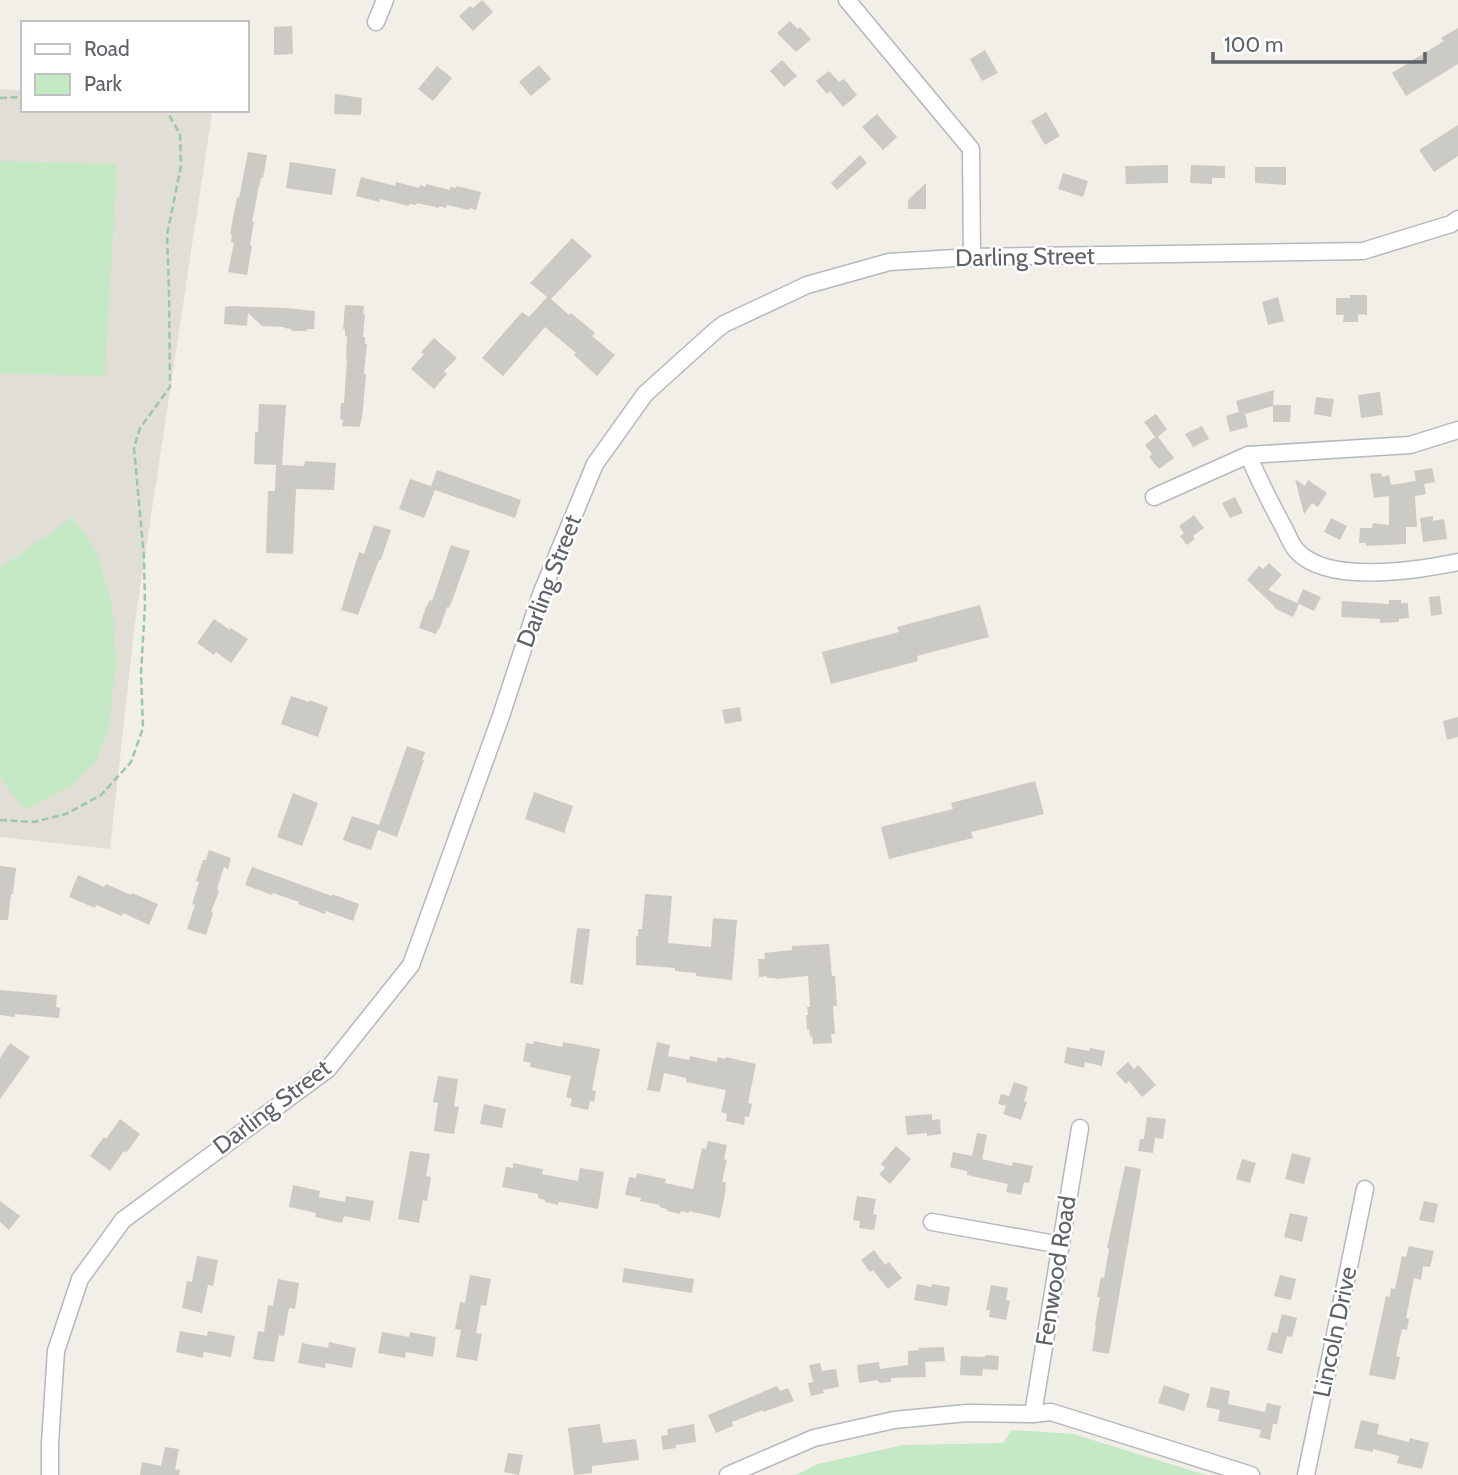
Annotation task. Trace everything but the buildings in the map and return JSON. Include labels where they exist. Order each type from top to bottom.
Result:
[{"type":"street","points":[[376,22],[385,0]]},
{"type":"street","points":[[847,0],[971,149],[972,257]]},
{"type":"street","name":"Darling Street","points":[[50,1475],[56,1351],[80,1279],[122,1220],[328,1069],[411,964],[501,716],[541,594],[595,464],[645,394],[724,324],[807,285],[889,262],[972,257],[1363,251],[1451,225],[1458,219]]},
{"type":"street","points":[[1154,497],[1248,456],[1410,445],[1458,430]]},
{"type":"street","points":[[1248,456],[1296,550],[1317,564],[1348,572],[1375,572],[1424,569],[1458,562]]},
{"type":"street","name":"Fenwood Road","points":[[1033,1414],[1080,1128]]},
{"type":"street","name":"Lincoln Drive","points":[[1306,1475],[1365,1189]]},
{"type":"street","points":[[932,1222],[1060,1245]]},
{"type":"street","points":[[729,1475],[814,1438],[894,1420],[967,1413],[1051,1412],[1251,1475]]},
{"type":"path","points":[[0,98],[21,97]]},
{"type":"path","points":[[0,820],[33,822],[66,814],[101,795],[131,762],[144,728],[141,673],[145,558],[134,448],[140,428],[170,387],[167,235],[181,166],[180,134],[167,112]]},
{"type":"shaded area","points":[[0,89],[21,91],[21,112],[212,113],[135,622],[110,849],[0,837]]},
{"type":"green space","points":[[0,161],[117,164],[105,376],[0,373]]},
{"type":"green space","points":[[73,517],[96,551],[112,603],[116,661],[109,727],[97,760],[72,785],[25,810],[0,778],[0,568]]},
{"type":"green space","points":[[1012,1430],[1073,1434],[1206,1475],[796,1475],[818,1464],[903,1445],[1003,1443]]}]
